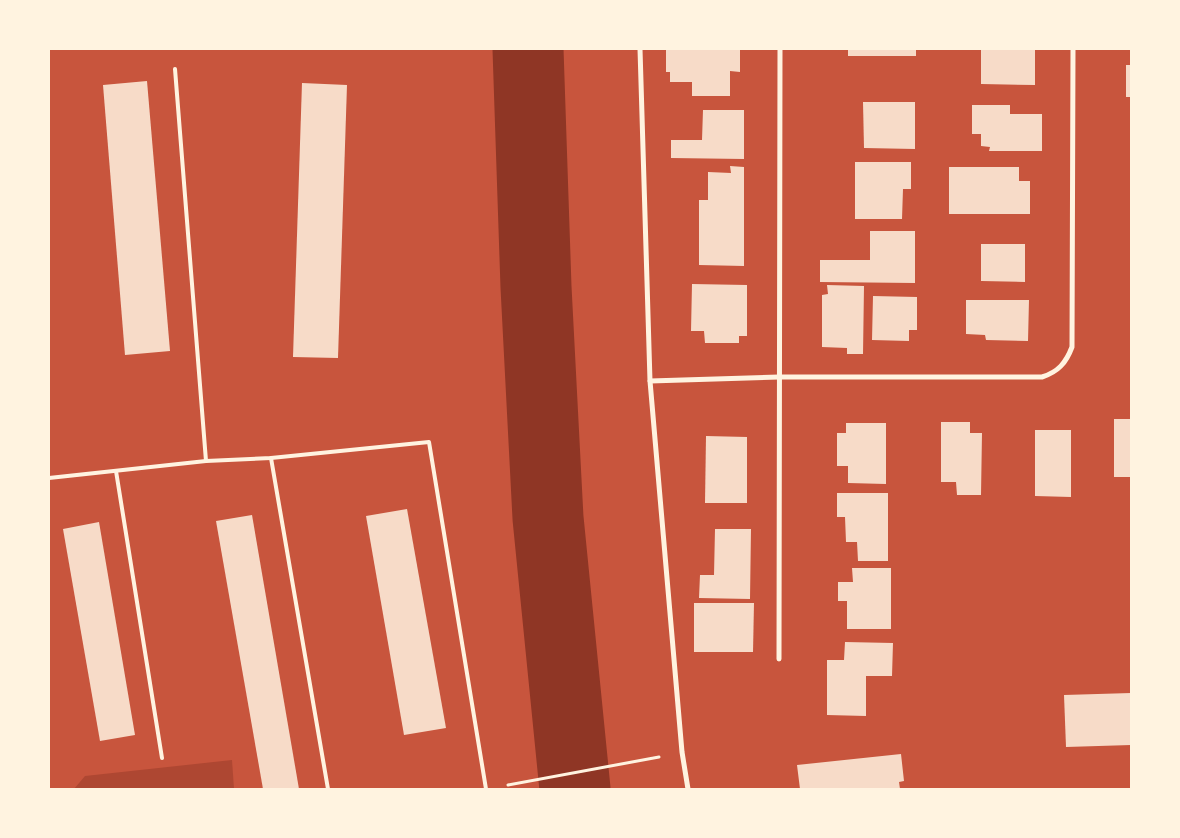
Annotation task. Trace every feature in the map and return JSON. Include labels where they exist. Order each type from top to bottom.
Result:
[{"type":"street","points":[[640,49],[650,381],[682,752],[688,789]]},
{"type":"street","points":[[778,659],[780,49]]},
{"type":"street","points":[[650,381],[779,377],[1042,377],[1053,374],[1062,367],[1072,347],[1073,49]]},
{"type":"lane","points":[[175,69],[206,461]]},
{"type":"lane","points":[[49,478],[206,461],[271,458],[429,442],[486,789]]},
{"type":"lane","points":[[271,458],[328,789]]},
{"type":"lane","points":[[116,471],[162,758]]},
{"type":"path","points":[[513,785],[665,755]]},
{"type":"shaded area","points":[[232,760],[234,789],[74,789],[85,776]]},
{"type":"building","points":[[666,49],[740,49],[740,72],[730,71],[730,96],[692,96],[692,82],[670,82],[670,72],[666,72]]},
{"type":"building","points":[[848,49],[916,49],[916,56],[848,56]]},
{"type":"building","points":[[981,49],[1035,49],[1035,85],[981,84]]},
{"type":"building","points":[[1126,65],[1131,65],[1131,97],[1126,97]]},
{"type":"building","points":[[147,81],[170,351],[125,355],[103,85]]},
{"type":"building","points":[[302,83],[347,85],[338,358],[293,357]]},
{"type":"building","points":[[863,102],[915,102],[915,149],[864,148]]},
{"type":"building","points":[[972,105],[1010,105],[1010,114],[1042,114],[1042,151],[989,151],[990,147],[981,146],[981,134],[972,134]]},
{"type":"building","points":[[703,110],[744,110],[744,159],[671,158],[671,140],[702,140]]},
{"type":"building","points":[[855,162],[911,162],[911,189],[903,189],[902,219],[855,219]]},
{"type":"building","points":[[730,166],[744,167],[744,266],[699,265],[699,200],[708,200],[708,172],[731,173]]},
{"type":"building","points":[[949,167],[1019,167],[1019,181],[1030,181],[1030,214],[949,214]]},
{"type":"building","points":[[870,231],[915,231],[915,283],[820,282],[820,260],[870,260]]},
{"type":"building","points":[[981,244],[1025,244],[1025,282],[981,281]]},
{"type":"building","points":[[692,284],[747,285],[747,336],[739,336],[739,343],[705,343],[704,331],[691,331]]},
{"type":"building","points":[[827,285],[864,286],[863,354],[847,354],[847,348],[822,347],[822,295],[828,294]]},
{"type":"building","points":[[873,296],[917,297],[917,330],[909,330],[909,341],[872,340]]},
{"type":"building","points":[[966,300],[1029,300],[1028,341],[986,340],[985,335],[966,334]]},
{"type":"building","points":[[1114,419],[1131,419],[1131,477],[1114,477]]},
{"type":"building","points":[[941,422],[970,422],[970,433],[982,433],[981,495],[957,495],[956,482],[941,482]]},
{"type":"building","points":[[846,423],[886,423],[886,484],[848,483],[848,466],[837,466],[837,433],[846,433]]},
{"type":"building","points":[[1035,430],[1071,430],[1071,497],[1035,496]]},
{"type":"building","points":[[706,436],[747,437],[747,503],[705,503]]},
{"type":"building","points":[[837,493],[888,493],[888,561],[858,561],[857,542],[846,542],[845,517],[837,517]]},
{"type":"building","points":[[407,509],[446,728],[404,735],[366,516]]},
{"type":"building","points":[[252,515],[299,789],[263,789],[216,521]]},
{"type":"building","points":[[99,522],[135,735],[100,741],[63,529]]},
{"type":"building","points":[[715,529],[751,529],[750,599],[699,598],[700,575],[714,575]]},
{"type":"building","points":[[852,568],[891,568],[891,629],[847,629],[847,601],[838,601],[838,582],[853,582]]},
{"type":"building","points":[[694,603],[754,603],[753,652],[694,652]]},
{"type":"building","points":[[845,642],[893,643],[892,676],[866,676],[866,716],[827,715],[827,660],[844,660]]},
{"type":"building","points":[[1131,693],[1131,745],[1066,747],[1064,695]]},
{"type":"building","points":[[901,754],[904,781],[899,782],[900,789],[800,789],[797,765]]},
{"type":"waterway","points":[[528,49],[536,287],[548,518],[575,789]]}]
